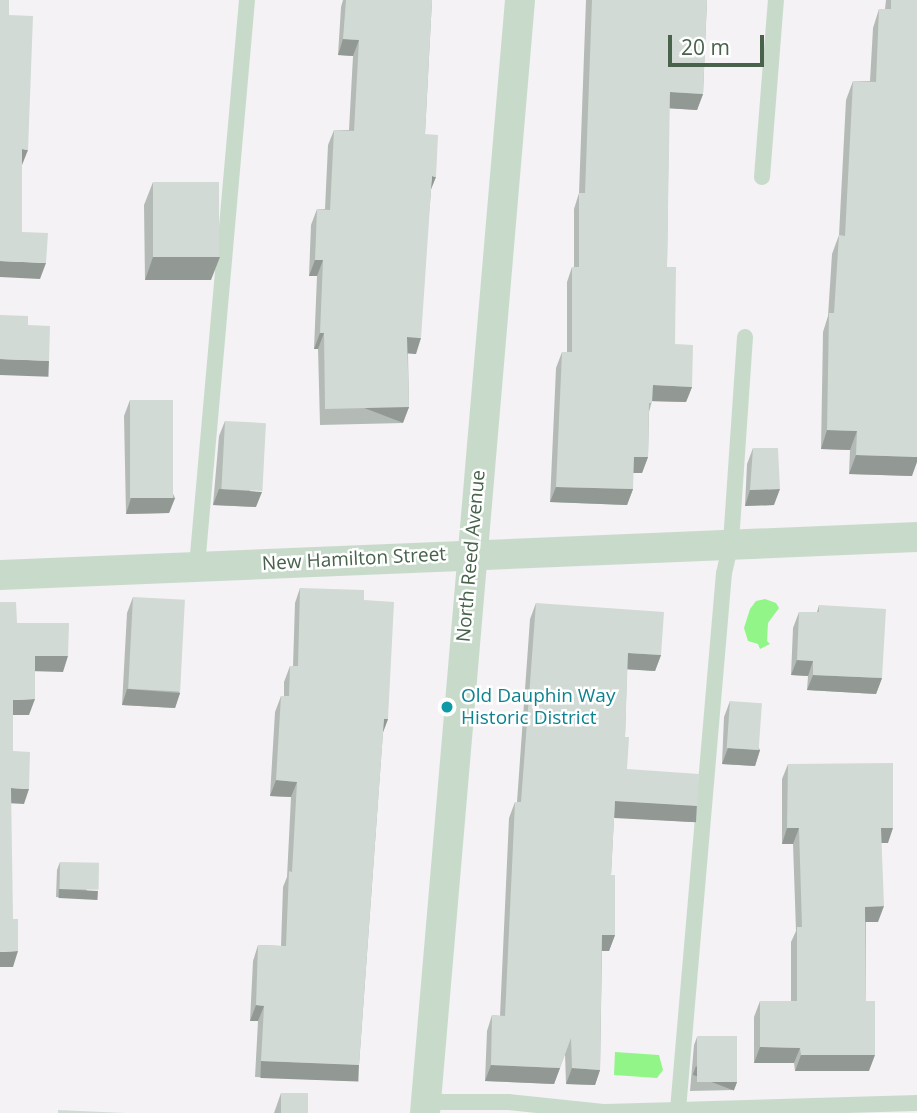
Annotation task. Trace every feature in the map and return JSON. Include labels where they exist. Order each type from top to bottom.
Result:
[{"type":"street","name":"North Reed Avenue","points":[[425,1108],[520,0]]},
{"type":"street","name":"New Hamilton Street","points":[[0,575],[731,542],[917,537]]},
{"type":"lane","points":[[197,566],[247,0]]},
{"type":"lane","points":[[762,177],[776,0]]},
{"type":"lane","points":[[678,1110],[724,573],[731,542],[745,337]]},
{"type":"lane","points":[[425,1108],[508,1101],[603,1112],[917,1102]]},
{"type":"shaded area","points":[[765,599],[776,603],[779,608],[768,623],[767,641],[770,644],[760,649],[758,644],[748,641],[744,628],[750,609],[756,601]]},
{"type":"shaded area","points":[[615,1052],[659,1055],[663,1070],[657,1078],[614,1075]]},
{"type":"building","points":[[0,0],[9,0],[9,15],[33,16],[28,150],[22,149],[22,232],[48,233],[46,263],[0,261]]},
{"type":"building","points":[[346,0],[432,0],[425,134],[438,135],[436,177],[432,176],[421,338],[407,337],[409,407],[325,409],[324,333],[320,333],[323,260],[315,260],[317,209],[330,210],[334,130],[354,131],[359,40],[343,39]]},
{"type":"building","points":[[592,0],[707,0],[703,94],[670,92],[667,267],[676,267],[675,344],[693,345],[692,387],[653,385],[652,403],[649,403],[648,457],[634,457],[633,489],[556,487],[562,352],[572,352],[572,267],[579,267],[579,193],[585,193]]},
{"type":"building","points":[[891,0],[917,0],[917,457],[856,455],[857,431],[827,430],[829,313],[834,313],[839,235],[845,236],[853,81],[876,82],[879,9],[891,9]]},
{"type":"building","points":[[153,182],[219,182],[219,257],[153,257]]},
{"type":"building","points":[[0,315],[28,316],[28,325],[50,326],[49,361],[0,359]]},
{"type":"building","points":[[130,400],[173,400],[173,498],[130,498]]},
{"type":"building","points":[[225,421],[266,423],[262,491],[221,489]]},
{"type":"building","points":[[753,448],[778,448],[780,489],[750,490]]},
{"type":"building","points":[[300,588],[364,590],[364,600],[394,602],[388,719],[384,719],[359,1065],[261,1061],[264,1006],[256,1005],[258,945],[286,946],[297,782],[276,780],[281,696],[289,696],[290,666],[298,666]]},
{"type":"building","points":[[133,597],[185,600],[180,692],[128,689]]},
{"type":"building","points":[[0,602],[16,602],[17,623],[69,623],[68,656],[35,656],[35,699],[13,700],[13,751],[30,752],[29,789],[11,788],[13,919],[18,919],[18,951],[0,952]]},
{"type":"building","points":[[536,603],[664,612],[661,655],[628,653],[625,737],[629,737],[627,769],[699,774],[697,806],[615,801],[611,875],[615,875],[615,935],[602,935],[600,1070],[572,1068],[571,1038],[560,1068],[491,1065],[492,1015],[505,1016],[515,802],[521,802]]},
{"type":"building","points":[[819,605],[886,609],[882,678],[813,675],[813,661],[797,660],[799,612],[819,612]]},
{"type":"building","points":[[730,701],[762,703],[759,750],[727,748]]},
{"type":"building","points":[[893,763],[893,828],[881,828],[884,906],[865,907],[866,1001],[875,1001],[875,1055],[801,1055],[800,1048],[760,1047],[760,1001],[797,1001],[797,927],[802,927],[799,828],[787,828],[788,764]]},
{"type":"building","points":[[60,862],[99,863],[99,890],[60,889]]},
{"type":"building","points":[[697,1036],[737,1036],[737,1082],[697,1082]]},
{"type":"building","points":[[281,1093],[308,1093],[308,1113],[281,1113]]},
{"type":"building","points":[[58,1110],[125,1113],[58,1113]]},
{"type":"place","name":"Old Dauphin Way Historic District","points":[[447,707]]}]
